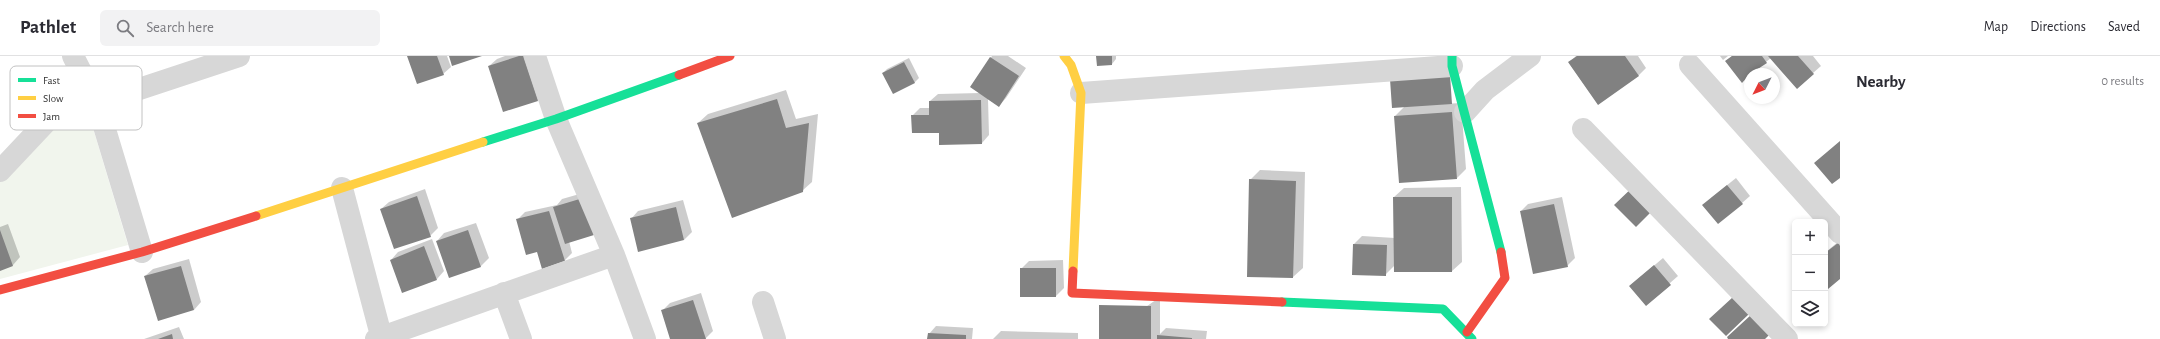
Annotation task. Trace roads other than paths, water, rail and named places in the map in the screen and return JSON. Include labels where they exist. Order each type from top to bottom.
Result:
[{"type":"street","points":[[73,56],[78,66]]},
{"type":"street","points":[[142,88],[239,56]]},
{"type":"street","points":[[536,56],[556,119],[614,255],[645,339]]},
{"type":"street","points":[[0,290],[142,252],[342,188],[556,119],[730,56]]},
{"type":"street","points":[[1064,56],[1071,65],[1081,93],[1072,293],[1443,308],[1469,335],[1505,278],[1502,256],[1452,61],[1081,93]]},
{"type":"street","points":[[1465,112],[1485,90],[1530,56]]},
{"type":"street","points":[[1690,65],[1840,233]]},
{"type":"street","points":[[1583,129],[1787,339]]},
{"type":"street","points":[[0,171],[39,130]]},
{"type":"street","points":[[105,130],[142,252]]},
{"type":"street","points":[[342,188],[380,338],[614,255]]},
{"type":"street","points":[[504,293],[521,339]]},
{"type":"street","points":[[763,302],[776,339]]}]
